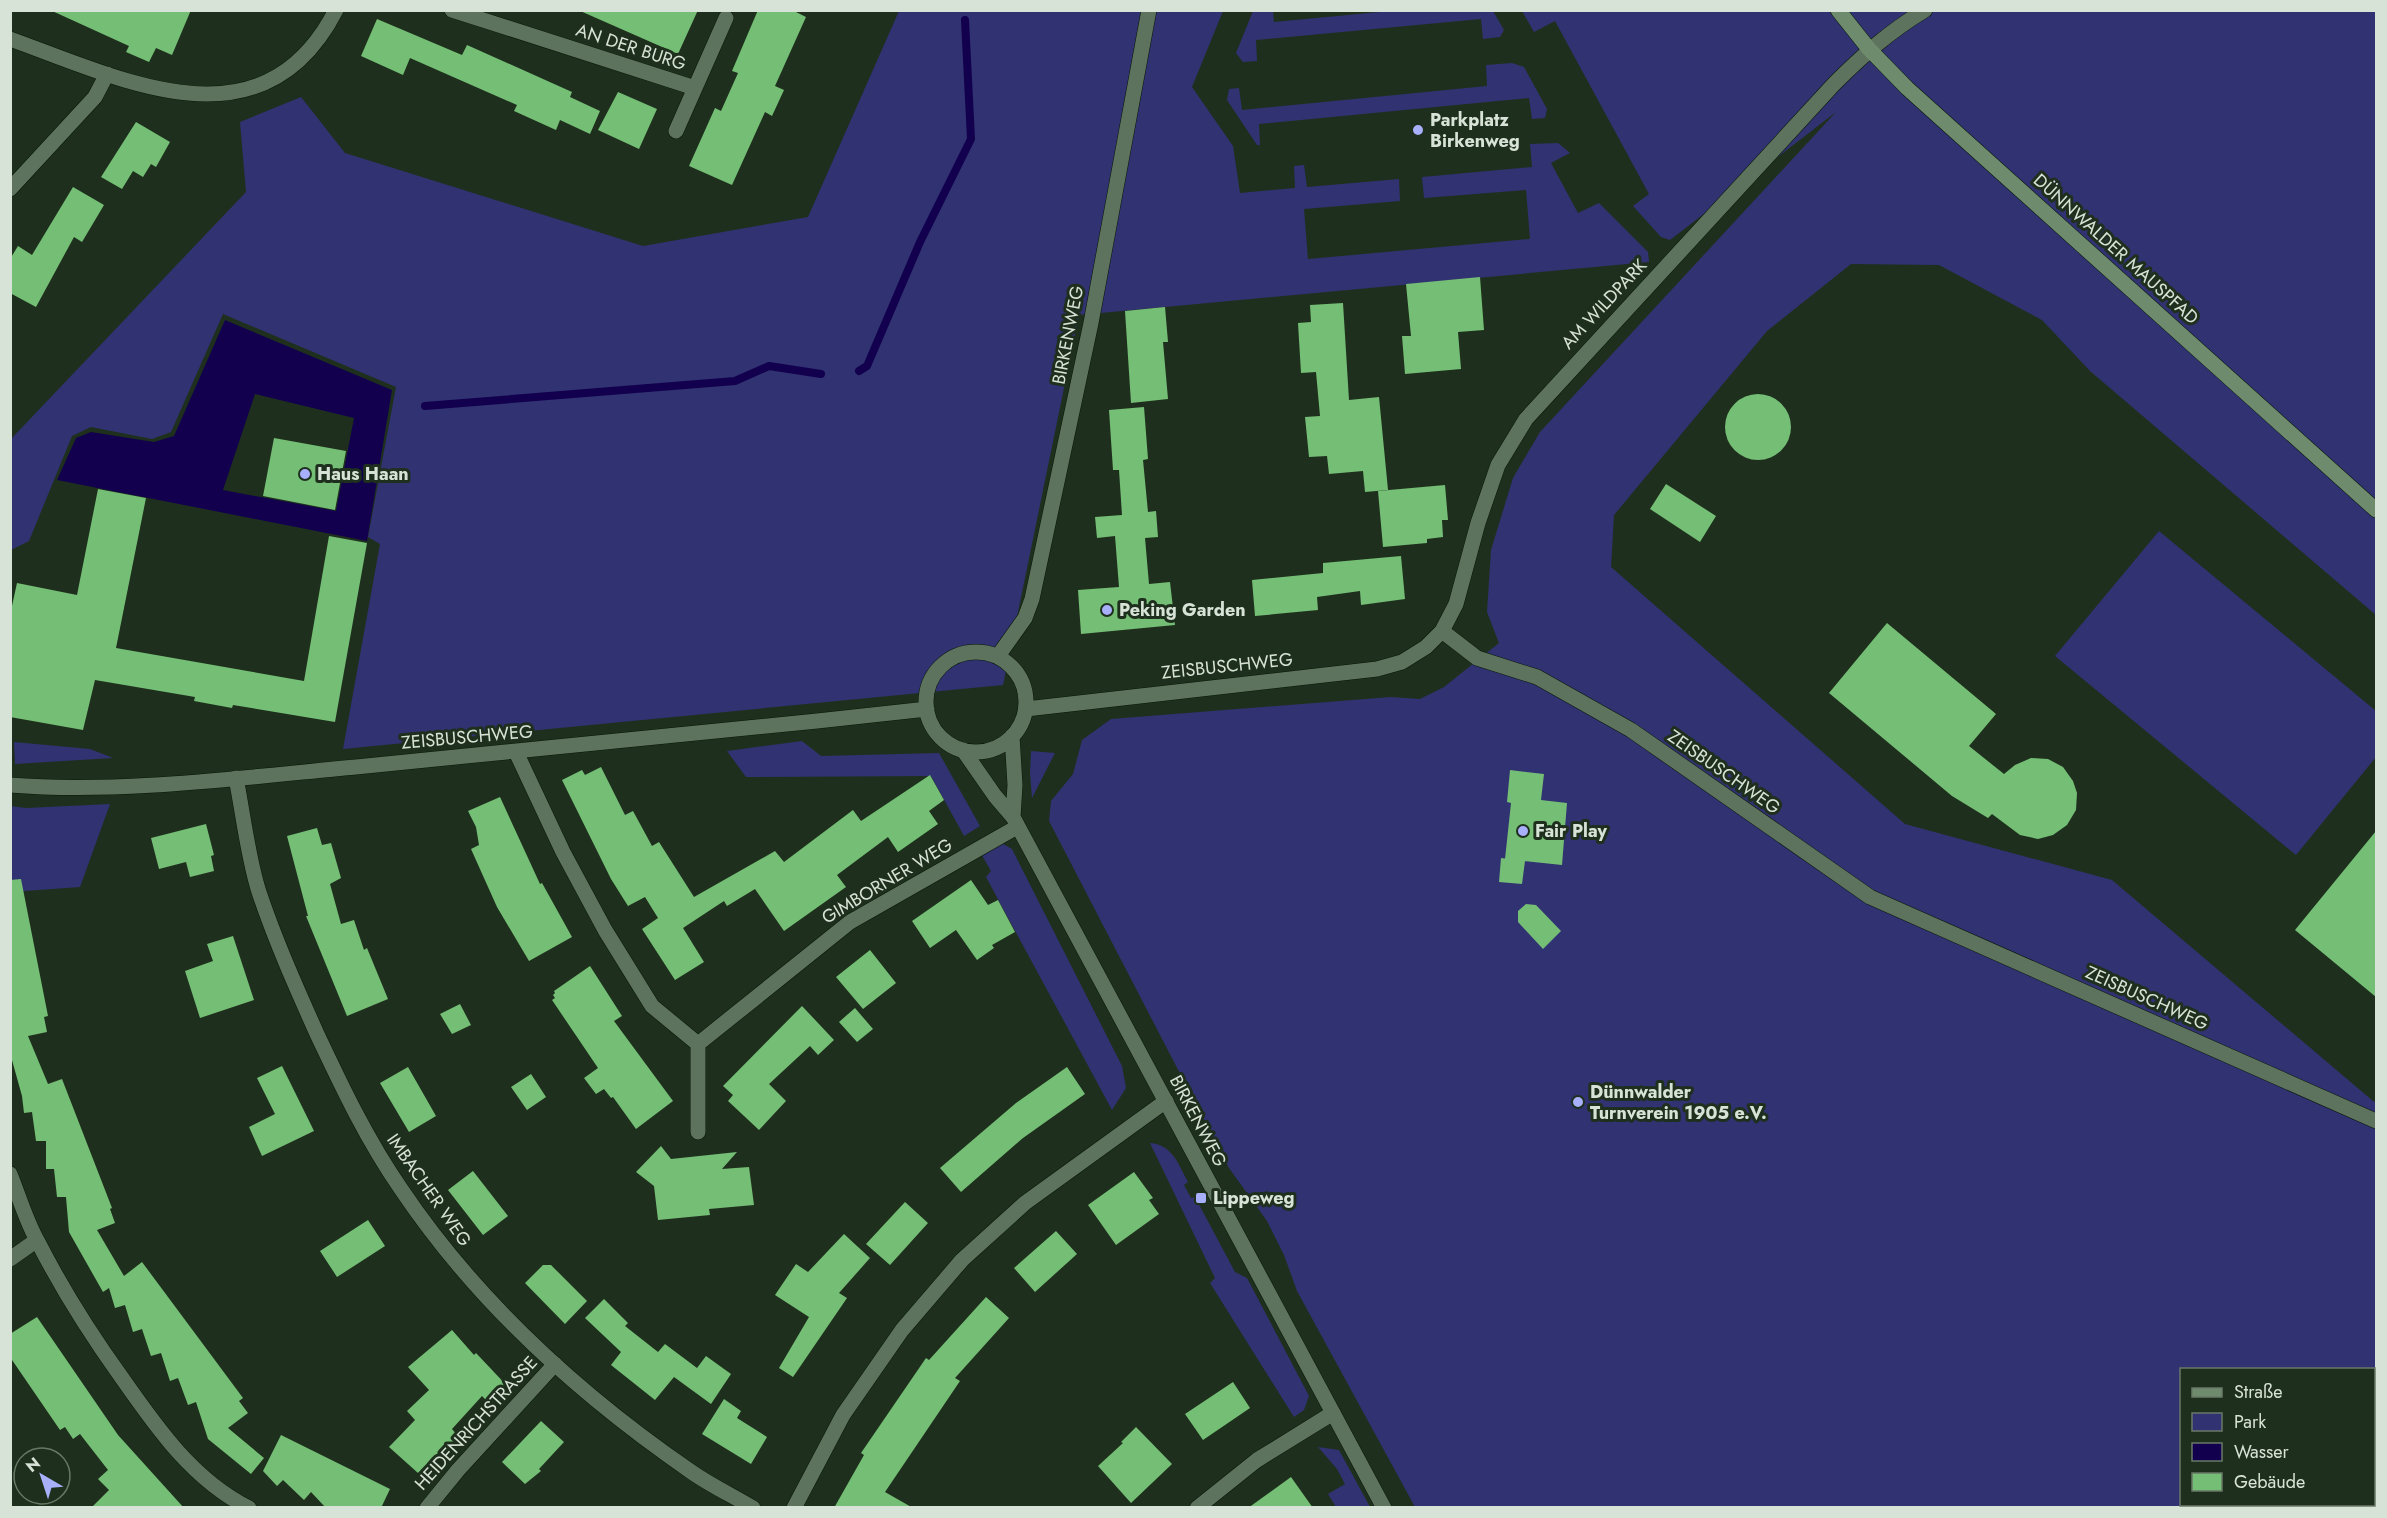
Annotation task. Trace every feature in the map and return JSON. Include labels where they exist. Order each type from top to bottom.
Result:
[{"type":"main road","name":"DÜNNWALDER MAUSPFAD","points":[[1838,10],[1869,49],[1921,101],[2376,510]]},
{"type":"street","points":[[10,39],[107,74],[192,95],[219,96],[249,90],[278,77],[307,55],[328,27],[336,10]]},
{"type":"street","name":"AN DER BURG","points":[[452,10],[695,88]]},
{"type":"street","name":"BIRKENWEG","points":[[998,656],[1025,618],[1032,599],[1091,322],[1149,10]]},
{"type":"street","name":"AM WILDPARK","points":[[1442,631],[1456,604],[1478,524],[1498,465],[1526,419],[1869,49],[1895,28],[1925,10]]},
{"type":"street","name":"AN DER BURG","points":[[676,131],[726,18]]},
{"type":"street","points":[[10,189],[95,97],[107,74]]},
{"type":"street","name":"ZEISBUSCHWEG","points":[[1026,709],[1377,669],[1402,662],[1426,646],[1442,631],[1477,658],[1536,677],[1631,730],[1870,897],[2376,1121]]},
{"type":"street","points":[[971,652],[985,652],[998,656],[1011,665],[1020,678],[1025,693],[1026,709],[1021,723],[1012,736],[989,750],[963,750],[949,744],[931,723],[927,709],[930,683],[946,662],[971,652]]},
{"type":"street","name":"ZEISBUSCHWEG","points":[[10,785],[86,787],[236,778],[516,752],[927,709]]},
{"type":"street","points":[[1012,736],[1015,822]]},
{"type":"street","name":"BIRKENWEG","points":[[963,750],[1015,822],[1384,1508]]},
{"type":"street","points":[[516,752],[563,852],[605,930],[652,1006],[698,1044],[698,1132]]},
{"type":"street","name":"IMBACHER WEG","points":[[236,778],[259,890],[296,987],[365,1132],[401,1190],[453,1259],[504,1316],[555,1364],[625,1424],[694,1474],[753,1508]]},
{"type":"street","name":"GIMBORNER WEG","points":[[698,1044],[850,922],[1015,822]]},
{"type":"street","points":[[794,1508],[843,1415],[902,1330],[962,1260],[1025,1203],[1166,1101]]},
{"type":"street","points":[[10,1174],[37,1240],[92,1335],[147,1414],[190,1465],[211,1484],[249,1508]]},
{"type":"street","points":[[10,1259],[37,1240]]},
{"type":"street","name":"HEIDENRICHSTRASSE","points":[[427,1508],[458,1470],[555,1364]]},
{"type":"street","points":[[1197,1508],[1257,1460],[1333,1413]]},
{"type":"green space","points":[[899,11],[1223,11],[1192,87],[1233,146],[1240,193],[1295,188],[1294,166],[1304,165],[1307,187],[1399,179],[1400,201],[1304,209],[1308,259],[1530,239],[1526,190],[1424,198],[1422,177],[1532,167],[1530,144],[1558,143],[1570,153],[1551,163],[1578,213],[1599,203],[1648,252],[1649,262],[1079,315],[1003,685],[343,749],[380,544],[368,537],[396,387],[223,314],[171,432],[152,439],[91,427],[72,436],[29,541],[11,550],[11,439],[246,192],[240,122],[301,97],[345,153],[643,246],[808,217]]},
{"type":"green space","points":[[1253,11],[1273,11],[1274,22],[1390,11],[1493,11],[1504,30],[1500,37],[1483,39],[1481,19],[1256,40],[1257,61],[1243,62],[1236,53]]},
{"type":"green space","points":[[1522,11],[2376,11],[2376,615],[2090,371],[2042,320],[1939,265],[1851,264],[1767,331],[1614,515],[1611,567],[1905,824],[2112,880],[2376,1102],[2376,1507],[1415,1507],[1297,1291],[1284,1255],[1267,1221],[1229,1168],[1049,821],[1051,801],[1073,774],[1082,740],[1111,719],[1391,697],[1420,699],[1444,687],[1499,643],[1487,612],[1491,550],[1513,478],[1540,432],[1836,112],[1670,240],[1661,237],[1633,206],[1649,194],[1555,21],[1534,32]]},
{"type":"green space","points":[[1512,63],[1524,67],[1547,109],[1545,118],[1532,119],[1529,98],[1259,124],[1260,145],[1257,145],[1227,100],[1229,89],[1239,88],[1242,110],[1487,86],[1486,65]]},
{"type":"green space","points":[[2159,531],[2376,711],[2376,757],[2296,855],[2055,656]]},
{"type":"green space","points":[[802,741],[821,756],[939,753],[980,826],[964,836],[931,776],[746,777],[727,751]]},
{"type":"green space","points":[[14,742],[90,749],[113,758],[15,764]]},
{"type":"green space","points":[[1031,751],[1055,753],[1032,798],[1030,773]]},
{"type":"green space","points":[[110,804],[80,887],[11,892],[10,806],[26,808]]},
{"type":"green space","points":[[996,840],[1012,849],[1122,1066],[1126,1088],[1112,1110],[986,877],[991,871],[979,850]]},
{"type":"green space","points":[[1150,1143],[1164,1147],[1174,1156],[1188,1182],[1184,1185],[1191,1198],[1195,1197],[1235,1272],[1247,1278],[1309,1396],[1304,1410],[1294,1417],[1210,1283],[1215,1278]]},
{"type":"green space","points":[[1318,1447],[1339,1450],[1370,1507],[1336,1507],[1328,1494],[1345,1484],[1337,1469]]},
{"type":"water","points":[[225,320],[392,390],[367,541],[57,480],[76,438],[91,432],[154,442],[174,436]],"holes":[[[255,394],[354,418],[336,511],[223,490]]]},
{"type":"building","points":[[50,10],[191,10],[172,55],[156,48],[149,62],[126,52],[129,46]]},
{"type":"building","points":[[578,10],[698,10],[678,54]]},
{"type":"building","points":[[758,10],[792,10],[806,17],[775,86],[784,90],[772,116],[765,112],[732,185],[689,166],[715,108],[721,111],[738,73],[732,71]]},
{"type":"building","points":[[377,19],[462,55],[467,45],[572,92],[570,97],[600,111],[590,134],[560,120],[556,130],[514,111],[517,105],[410,58],[403,75],[361,56]]},
{"type":"building","points":[[618,92],[657,109],[639,149],[598,130]]},
{"type":"building","points":[[136,122],[170,142],[156,167],[151,164],[143,177],[133,171],[122,189],[101,177]]},
{"type":"building","points":[[73,187],[104,205],[82,242],[74,237],[36,307],[10,293],[10,259],[18,246],[32,255]]},
{"type":"building","points":[[1480,277],[1484,330],[1458,332],[1461,369],[1405,374],[1402,336],[1411,336],[1406,284]]},
{"type":"building","points":[[1343,303],[1349,400],[1379,397],[1388,490],[1365,492],[1363,471],[1329,474],[1327,456],[1309,457],[1305,417],[1320,416],[1316,372],[1301,373],[1298,323],[1311,322],[1310,305]]},
{"type":"building","points":[[1165,307],[1168,342],[1163,342],[1168,399],[1131,403],[1125,311]]},
{"type":"building","points":[[1752,394],[1764,394],[1776,399],[1786,409],[1791,427],[1789,440],[1776,455],[1764,460],[1752,460],[1740,455],[1730,445],[1725,433],[1725,421],[1730,409],[1740,399]]},
{"type":"building","points":[[1144,407],[1148,459],[1143,460],[1148,512],[1156,511],[1158,537],[1145,538],[1149,584],[1170,582],[1175,625],[1081,634],[1078,590],[1119,587],[1115,536],[1097,538],[1095,517],[1122,515],[1119,470],[1113,470],[1109,410]]},
{"type":"building","name":"Haus Haan","points":[[274,438],[346,451],[335,510],[263,496]]},
{"type":"building","points":[[1666,484],[1716,516],[1700,542],[1650,509]]},
{"type":"building","points":[[1445,485],[1448,520],[1442,520],[1443,537],[1427,539],[1427,543],[1383,547],[1378,491]]},
{"type":"building","points":[[98,489],[146,498],[116,648],[304,681],[329,536],[367,543],[335,722],[233,705],[232,708],[194,701],[195,697],[95,680],[83,730],[10,717],[10,615],[17,583],[77,595]]},
{"type":"building","points":[[1401,556],[1405,599],[1361,605],[1360,591],[1317,597],[1318,610],[1255,616],[1252,580],[1323,573],[1323,563]]},
{"type":"building","points":[[1887,623],[1996,714],[1969,746],[2004,774],[2015,765],[2031,758],[2048,759],[2063,767],[2073,781],[2077,793],[2076,810],[2067,825],[2053,835],[2038,839],[2020,835],[1992,814],[1988,818],[1952,796],[1829,693]]},
{"type":"building","points":[[601,767],[625,815],[633,811],[652,846],[659,842],[694,897],[775,851],[784,862],[853,810],[861,821],[930,775],[944,800],[929,811],[938,824],[898,852],[888,837],[837,875],[846,887],[784,931],[755,889],[727,906],[724,901],[683,928],[704,962],[675,980],[642,929],[658,918],[645,897],[628,906],[611,879],[562,780],[582,770],[585,775]]},
{"type":"building","name":"Fair Play","points":[[1510,770],[1544,774],[1541,800],[1567,803],[1562,865],[1505,859],[1511,803],[1507,802]]},
{"type":"building","points":[[500,797],[540,884],[542,883],[572,937],[529,961],[497,907],[471,849],[479,845],[476,827],[468,811]]},
{"type":"building","points":[[206,824],[214,855],[211,856],[214,871],[190,877],[186,862],[159,869],[151,838]]},
{"type":"building","points":[[317,828],[322,845],[331,843],[341,878],[330,884],[341,924],[354,920],[364,950],[367,948],[388,999],[347,1016],[306,916],[308,916],[287,836]]},
{"type":"building","points":[[2376,831],[2376,997],[2295,930]]},
{"type":"building","points":[[1501,858],[1525,861],[1522,884],[1499,882]]},
{"type":"building","points":[[21,879],[48,1016],[44,1017],[47,1032],[28,1036],[48,1084],[62,1079],[112,1208],[110,1209],[115,1223],[97,1230],[124,1276],[142,1262],[243,1398],[239,1401],[248,1413],[228,1428],[264,1458],[251,1474],[208,1439],[196,1402],[188,1405],[178,1378],[170,1381],[161,1353],[151,1356],[142,1329],[133,1332],[125,1305],[115,1308],[109,1288],[103,1292],[69,1232],[66,1197],[57,1197],[54,1169],[46,1169],[46,1141],[36,1141],[32,1112],[24,1113],[22,1096],[10,1053],[10,880]]},
{"type":"building","points":[[971,880],[988,905],[998,900],[1015,932],[992,945],[994,948],[977,960],[956,930],[930,948],[912,921]]},
{"type":"building","points":[[1526,904],[1536,905],[1561,931],[1543,949],[1518,922],[1518,911]]},
{"type":"building","points":[[233,936],[254,1000],[200,1018],[185,971],[213,961],[207,944]]},
{"type":"building","points":[[870,950],[896,983],[863,1009],[836,977]]},
{"type":"building","points":[[590,966],[622,1016],[614,1021],[673,1101],[636,1129],[613,1097],[611,1098],[604,1089],[596,1094],[584,1078],[598,1068],[552,1000],[555,998],[554,991]]},
{"type":"building","points":[[460,1004],[471,1025],[452,1034],[440,1014]]},
{"type":"building","points":[[802,1006],[834,1040],[818,1055],[810,1046],[769,1084],[786,1101],[759,1130],[728,1101],[733,1095],[723,1086]]},
{"type":"building","points":[[855,1008],[873,1029],[857,1042],[839,1022]]},
{"type":"building","points":[[282,1066],[314,1131],[262,1156],[249,1127],[275,1114],[257,1078]]},
{"type":"building","points":[[408,1067],[436,1116],[409,1132],[380,1083]]},
{"type":"building","points":[[1067,1067],[1085,1094],[1023,1138],[961,1192],[940,1168],[1016,1103]]},
{"type":"building","points":[[531,1074],[546,1097],[527,1110],[511,1087]]},
{"type":"building","points":[[661,1146],[671,1159],[737,1152],[722,1169],[749,1167],[754,1205],[709,1209],[710,1215],[658,1220],[654,1186],[636,1172]]},
{"type":"building","points":[[473,1171],[508,1216],[483,1235],[448,1190]]},
{"type":"building","points":[[1134,1172],[1153,1198],[1149,1200],[1159,1214],[1116,1245],[1088,1205]]},
{"type":"building","points":[[905,1202],[928,1223],[890,1265],[866,1244]]},
{"type":"building","points":[[368,1220],[385,1246],[337,1277],[320,1251]]},
{"type":"building","points":[[1056,1231],[1077,1254],[1035,1292],[1014,1268]]},
{"type":"building","points":[[844,1234],[870,1258],[839,1293],[847,1298],[793,1377],[779,1368],[809,1317],[775,1295],[796,1264],[808,1272]]},
{"type":"building","points":[[543,1265],[551,1265],[587,1301],[565,1324],[525,1283]]},
{"type":"building","points":[[986,1297],[1009,1318],[955,1378],[960,1381],[885,1492],[913,1508],[834,1508],[864,1455],[861,1453],[926,1358],[929,1360]]},
{"type":"building","points":[[604,1299],[628,1323],[625,1326],[658,1352],[665,1344],[697,1368],[706,1356],[731,1374],[711,1404],[674,1377],[655,1400],[611,1365],[621,1352],[585,1318]]},
{"type":"building","points":[[37,1317],[118,1435],[184,1508],[91,1508],[109,1490],[98,1479],[108,1470],[80,1434],[73,1439],[65,1427],[60,1430],[10,1357],[10,1334]]},
{"type":"building","points":[[452,1330],[474,1355],[476,1353],[510,1389],[493,1407],[482,1396],[452,1429],[462,1441],[448,1456],[442,1449],[418,1473],[389,1447],[415,1420],[407,1411],[429,1390],[408,1367]]},
{"type":"building","points":[[1233,1382],[1250,1408],[1203,1440],[1185,1414]]},
{"type":"building","points":[[724,1399],[741,1411],[737,1418],[767,1437],[751,1464],[702,1434]]},
{"type":"building","points":[[541,1421],[564,1442],[539,1469],[541,1471],[525,1484],[502,1462]]},
{"type":"building","points":[[1136,1427],[1172,1464],[1131,1503],[1098,1466],[1123,1443],[1121,1442]]},
{"type":"building","points":[[281,1435],[390,1489],[381,1508],[326,1508],[311,1492],[304,1500],[283,1480],[277,1486],[263,1471]]},
{"type":"building","points":[[1291,1477],[1313,1508],[1248,1508]]},
{"type":"waterway","points":[[859,371],[867,366],[920,242],[971,139],[965,20]]},
{"type":"waterway","points":[[425,406],[735,381],[769,366],[821,374]]},
{"type":"place","name":"Parkplatz Birkenweg","points":[[1418,130]]},
{"type":"place","name":"Haus Haan","points":[[305,474]]},
{"type":"place","name":"Peking Garden","points":[[1107,610]]},
{"type":"place","name":"Fair Play","points":[[1523,831]]},
{"type":"place","name":"Dünnwalder Turnverein 1905 e.V.","points":[[1578,1102]]},
{"type":"place","name":"Lippeweg","points":[[1201,1198]]}]
